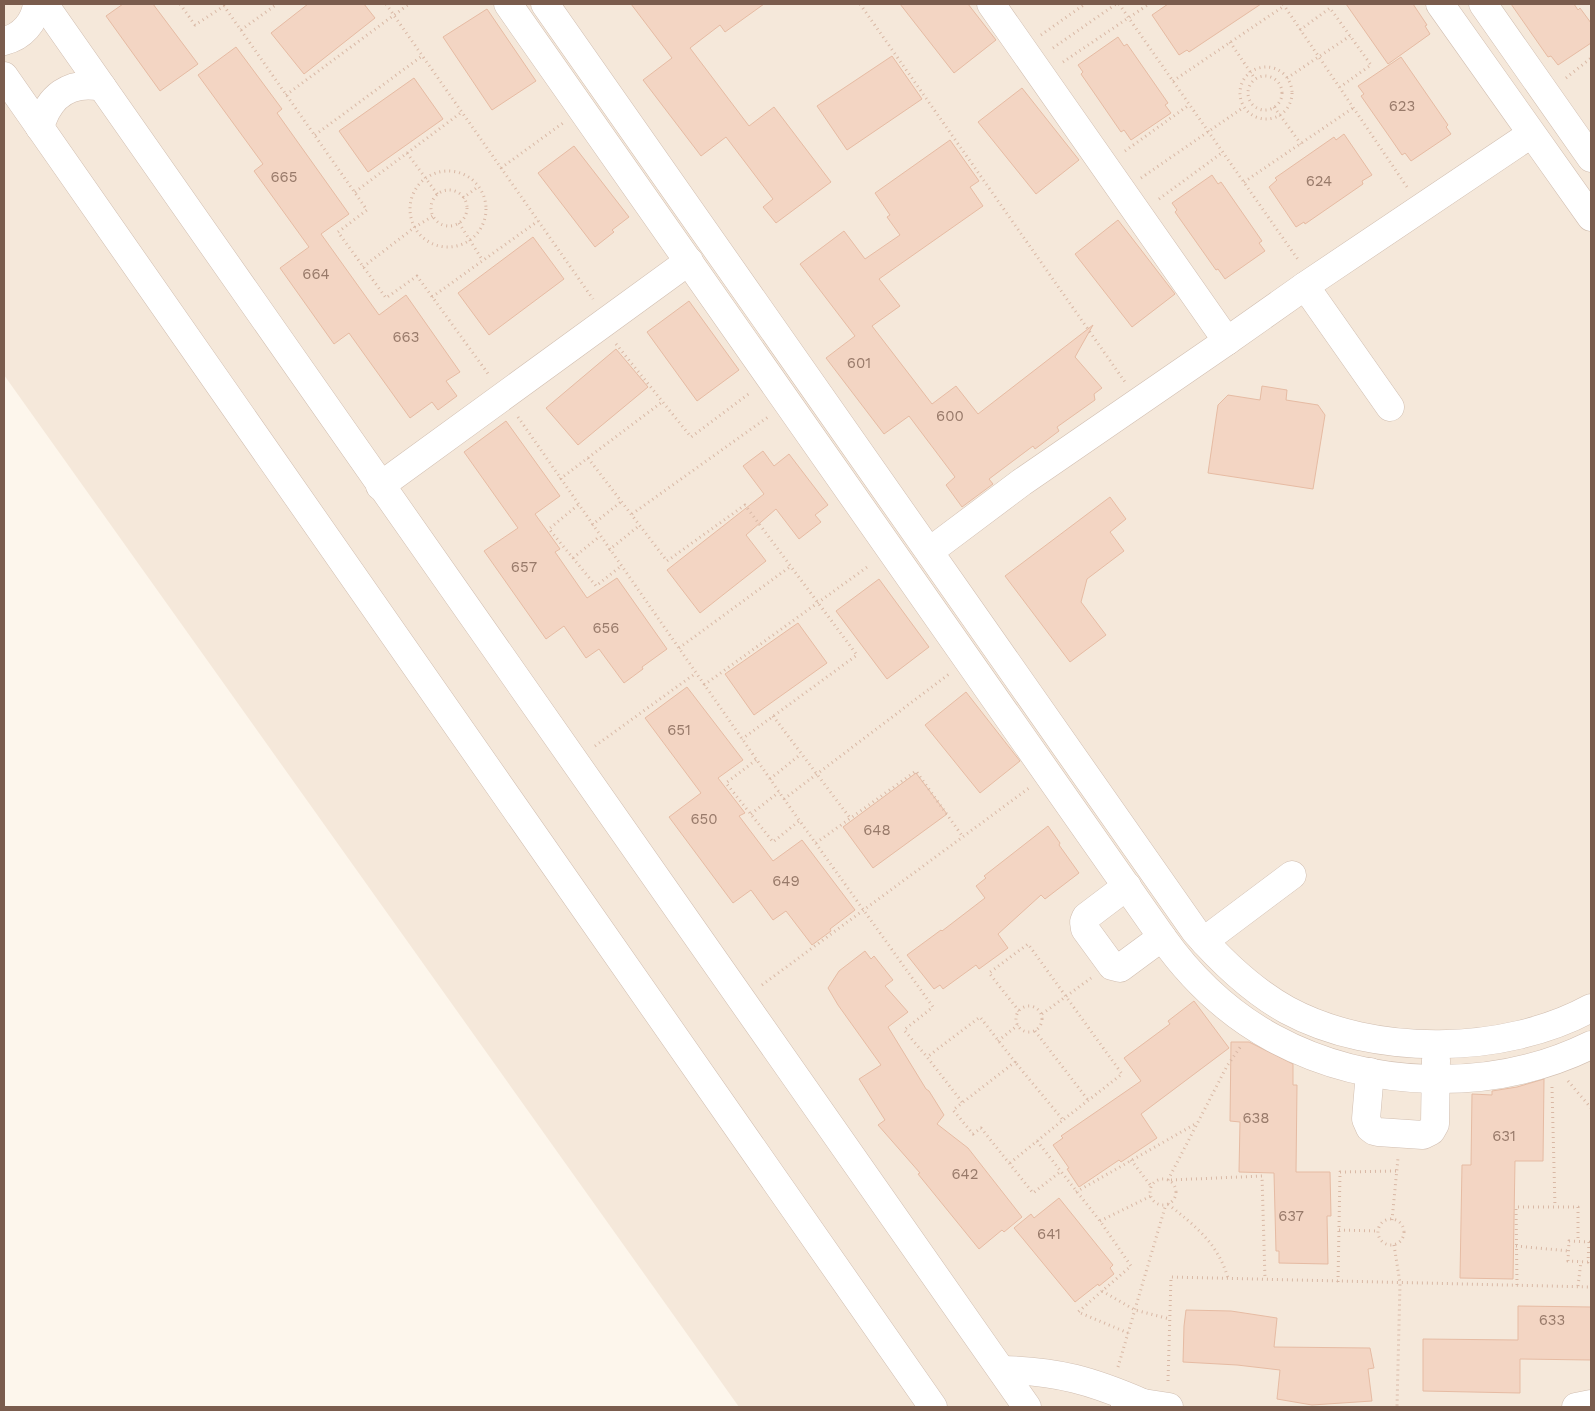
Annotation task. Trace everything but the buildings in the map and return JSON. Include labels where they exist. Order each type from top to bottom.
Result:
[{"type":"street","points":[[4,41],[20,34],[28,26],[34,17],[38,4]]},
{"type":"street","points":[[44,4],[1027,1407]]},
{"type":"street","points":[[508,4],[1162,937],[1202,984],[1235,1013],[1273,1038],[1313,1056],[1356,1070],[1399,1077],[1436,1079],[1494,1075],[1551,1062],[1591,1045]]},
{"type":"street","points":[[545,4],[1184,915],[1222,962],[1253,988],[1287,1010],[1324,1027],[1363,1038],[1403,1044],[1473,1043],[1512,1036],[1559,1023],[1591,1008]]},
{"type":"street","points":[[991,4],[1227,341]]},
{"type":"street","points":[[1440,4],[1591,217]]},
{"type":"street","points":[[1484,4],[1591,158]]},
{"type":"street","points":[[4,76],[933,1407]]},
{"type":"street","points":[[40,128],[43,116],[49,105],[58,96],[79,85],[102,86]]},
{"type":"street","points":[[930,551],[1022,482],[1309,283],[1531,134]]},
{"type":"street","points":[[380,486],[688,261]]},
{"type":"street","points":[[1309,283],[1390,407]]},
{"type":"street","points":[[1204,941],[1292,875]]},
{"type":"street","points":[[1127,886],[1090,914],[1084,922],[1085,929],[1110,964],[1116,968],[1120,968],[1162,937]]},
{"type":"street","points":[[1370,1072],[1366,1119],[1368,1124],[1374,1131],[1378,1132],[1423,1135],[1434,1128],[1436,1043]]},
{"type":"street","points":[[1002,1370],[1031,1370],[1060,1374],[1113,1398],[1160,1406]]},
{"type":"street","points":[[1576,1407],[1591,1404]]},
{"type":"path","points":[[180,4],[195,25],[224,6],[367,210],[338,232],[363,267],[386,298],[417,276],[504,396],[756,760],[933,1007],[904,1030],[962,1102]]},
{"type":"path","points":[[241,30],[277,4]]},
{"type":"path","points":[[386,4],[538,222],[604,323],[662,402],[691,437],[770,378]]},
{"type":"path","points":[[286,95],[409,4]]},
{"type":"path","points":[[860,4],[1139,402]]},
{"type":"path","points":[[1032,63],[1085,4]]},
{"type":"path","points":[[1032,63],[1117,4],[1244,182],[1309,283]]},
{"type":"path","points":[[1032,63],[1128,18],[1149,4]]},
{"type":"path","points":[[1173,81],[1283,5],[1421,208]]},
{"type":"path","points":[[1300,30],[1330,8],[1371,65],[1340,87]]},
{"type":"path","points":[[1287,78],[1350,36]]},
{"type":"path","points":[[1230,42],[1255,79]]},
{"type":"path","points":[[314,135],[422,56]]},
{"type":"path","points":[[1546,94],[1591,58]]},
{"type":"path","points":[[1266,66],[1282,72],[1287,78],[1292,94],[1290,102],[1280,115],[1264,119],[1249,114],[1244,108],[1239,92],[1244,77],[1250,72],[1266,66]]},
{"type":"path","points":[[1268,76],[1275,79],[1279,84],[1282,96],[1279,103],[1268,110],[1261,110],[1251,102],[1248,90],[1250,84],[1255,79],[1268,76]]},
{"type":"path","points":[[1104,166],[1190,105]]},
{"type":"path","points":[[1274,107],[1301,144]]},
{"type":"path","points":[[1122,191],[1244,108]]},
{"type":"path","points":[[1244,182],[1354,108]]},
{"type":"path","points":[[501,168],[581,109]]},
{"type":"path","points":[[355,192],[462,112]]},
{"type":"path","points":[[1138,215],[1223,152]]},
{"type":"path","points":[[407,153],[438,194]]},
{"type":"path","points":[[448,171],[460,173],[470,178],[479,186],[484,197],[486,209],[479,231],[470,240],[451,246],[440,246],[422,236],[415,227],[411,217],[410,206],[418,186],[426,178],[436,172],[448,171]]},
{"type":"path","points":[[463,198],[479,186]]},
{"type":"path","points":[[444,191],[451,191],[463,198],[466,204],[464,218],[454,226],[441,225],[433,216],[431,204],[438,194],[444,191]]},
{"type":"path","points":[[363,267],[415,227],[433,216]]},
{"type":"path","points":[[432,297],[538,222]]},
{"type":"path","points":[[459,223],[483,261]]},
{"type":"path","points":[[560,479],[662,402]]},
{"type":"path","points":[[632,514],[788,403]]},
{"type":"path","points":[[588,458],[667,561],[745,505],[857,654],[742,739]]},
{"type":"path","points":[[592,525],[622,501]]},
{"type":"path","points":[[578,505],[549,529],[596,586],[621,566]]},
{"type":"path","points":[[609,550],[640,525]]},
{"type":"path","points":[[573,558],[600,536]]},
{"type":"path","points":[[704,685],[891,550]]},
{"type":"path","points":[[679,648],[791,566]]},
{"type":"path","points":[[784,799],[968,660]]},
{"type":"path","points":[[574,761],[696,674]]},
{"type":"path","points":[[773,716],[850,818]]},
{"type":"path","points":[[770,779],[801,754]]},
{"type":"path","points":[[756,760],[726,783],[773,842],[800,821]]},
{"type":"path","points":[[816,843],[916,771],[963,837]]},
{"type":"path","points":[[742,1000],[1048,774]]},
{"type":"path","points":[[751,814],[779,792]]},
{"type":"path","points":[[1010,1163],[1122,1074],[1028,944],[989,973],[1019,1011]]},
{"type":"path","points":[[1042,1014],[1110,964]]},
{"type":"path","points":[[1026,1006],[1033,1006],[1042,1014],[1040,1026],[1035,1030],[1028,1032],[1018,1026],[1016,1019],[1019,1011],[1026,1006]]},
{"type":"path","points":[[927,1057],[980,1017],[1063,1120]]},
{"type":"path","points":[[998,1041],[1018,1026]]},
{"type":"path","points":[[1170,1180],[1227,1066],[1241,1046],[1258,1028]]},
{"type":"path","points":[[1035,1030],[1088,1100]]},
{"type":"path","points":[[1015,1062],[953,1110],[973,1134],[981,1128],[1033,1193],[1060,1172]]},
{"type":"path","points":[[1551,1062],[1591,1108]]},
{"type":"path","points":[[1551,1062],[1555,1207]]},
{"type":"path","points":[[1076,1192],[1198,1122]]},
{"type":"path","points":[[1392,1220],[1400,1133]]},
{"type":"path","points":[[1037,1141],[1100,1221],[1131,1266],[1078,1312],[1128,1333]]},
{"type":"path","points":[[1131,1160],[1152,1186]]},
{"type":"path","points":[[1338,1282],[1340,1172],[1397,1171]]},
{"type":"path","points":[[1170,1180],[1177,1190],[1176,1196],[1173,1201],[1167,1204],[1160,1204],[1151,1196],[1152,1186],[1158,1179],[1262,1176],[1265,1279]]},
{"type":"path","points":[[1100,1221],[1151,1196]]},
{"type":"path","points":[[1167,1204],[1210,1241],[1219,1254],[1228,1278]]},
{"type":"path","points":[[1113,1398],[1128,1333],[1167,1204]]},
{"type":"path","points":[[1516,1285],[1516,1206],[1578,1207],[1578,1242]]},
{"type":"path","points":[[1392,1220],[1398,1221],[1404,1232],[1403,1238],[1399,1242],[1394,1245],[1388,1245],[1383,1242],[1379,1231],[1383,1222],[1392,1220]]},
{"type":"path","points":[[1339,1230],[1379,1231]]},
{"type":"path","points":[[1570,1241],[1578,1242],[1589,1242],[1588,1262],[1568,1261],[1570,1241]]},
{"type":"path","points":[[1394,1245],[1400,1283],[1398,1407]]},
{"type":"path","points":[[1516,1246],[1569,1251]]},
{"type":"path","points":[[1578,1286],[1581,1261]]},
{"type":"path","points":[[1160,1406],[1170,1319],[1171,1277],[1591,1286]]},
{"type":"path","points":[[1102,1291],[1135,1310],[1170,1319]]},
{"type":"shaded area","points":[[4,4],[1591,4],[1591,1407],[739,1407],[4,375]]}]
